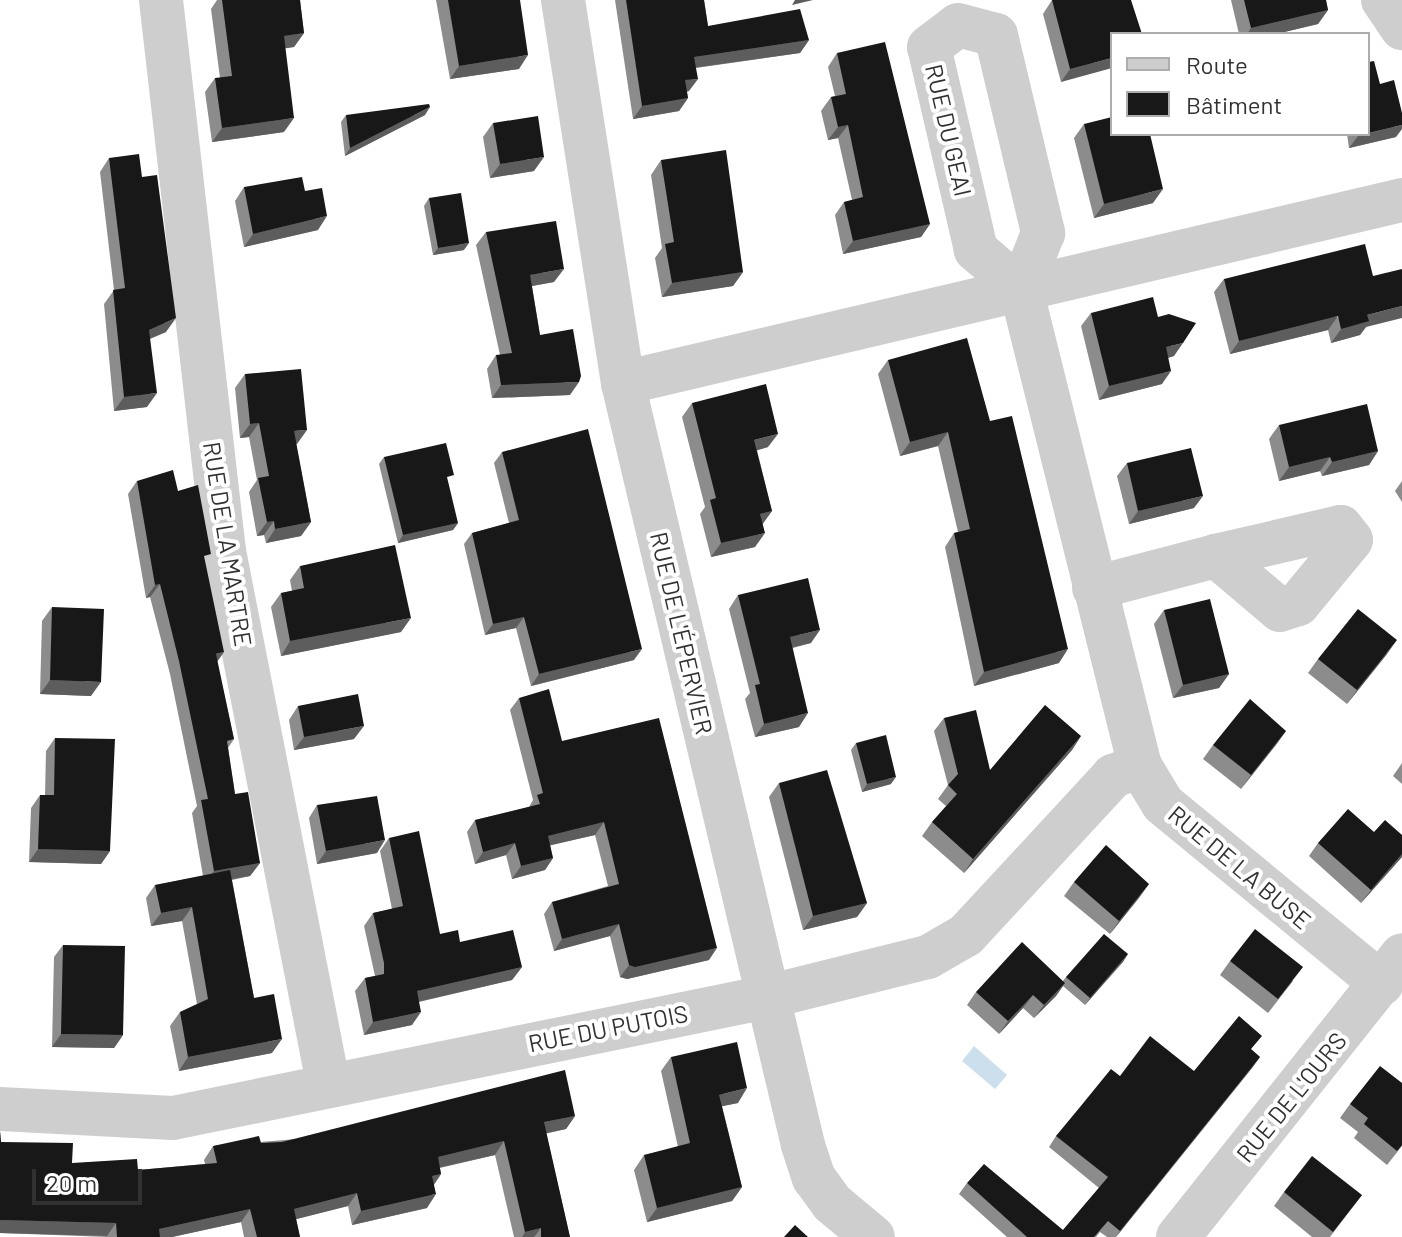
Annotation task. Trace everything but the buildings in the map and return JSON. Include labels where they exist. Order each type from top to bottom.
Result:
[{"type":"street","name":"RUE DE LA MARTRE","points":[[161,0],[224,551],[328,1083]]},
{"type":"street","name":"RUE DE L'ÉPERVIER","points":[[563,0],[623,383],[767,997],[814,1178],[832,1203],[873,1237]]},
{"type":"street","points":[[1383,0],[1402,28]]},
{"type":"street","name":"RUE DU GEAI","points":[[958,25],[996,35],[1003,63],[1043,233],[1021,289],[976,250],[929,47],[958,25]]},
{"type":"street","points":[[623,383],[1402,200]]},
{"type":"street","name":"RUE DE LA BUSE","points":[[1021,289],[1140,766],[1163,804],[1392,970]]},
{"type":"street","points":[[1094,588],[1216,556]]},
{"type":"street","name":"RUE DU PUTOIS","points":[[0,1109],[173,1118],[328,1083],[767,997],[928,957],[966,935],[1113,776],[1140,766]]},
{"type":"street","name":"RUE DE L'OURS","points":[[1178,1237],[1392,970]]},
{"type":"water","points":[[974,1046],[1007,1075],[995,1089],[962,1061]]}]
